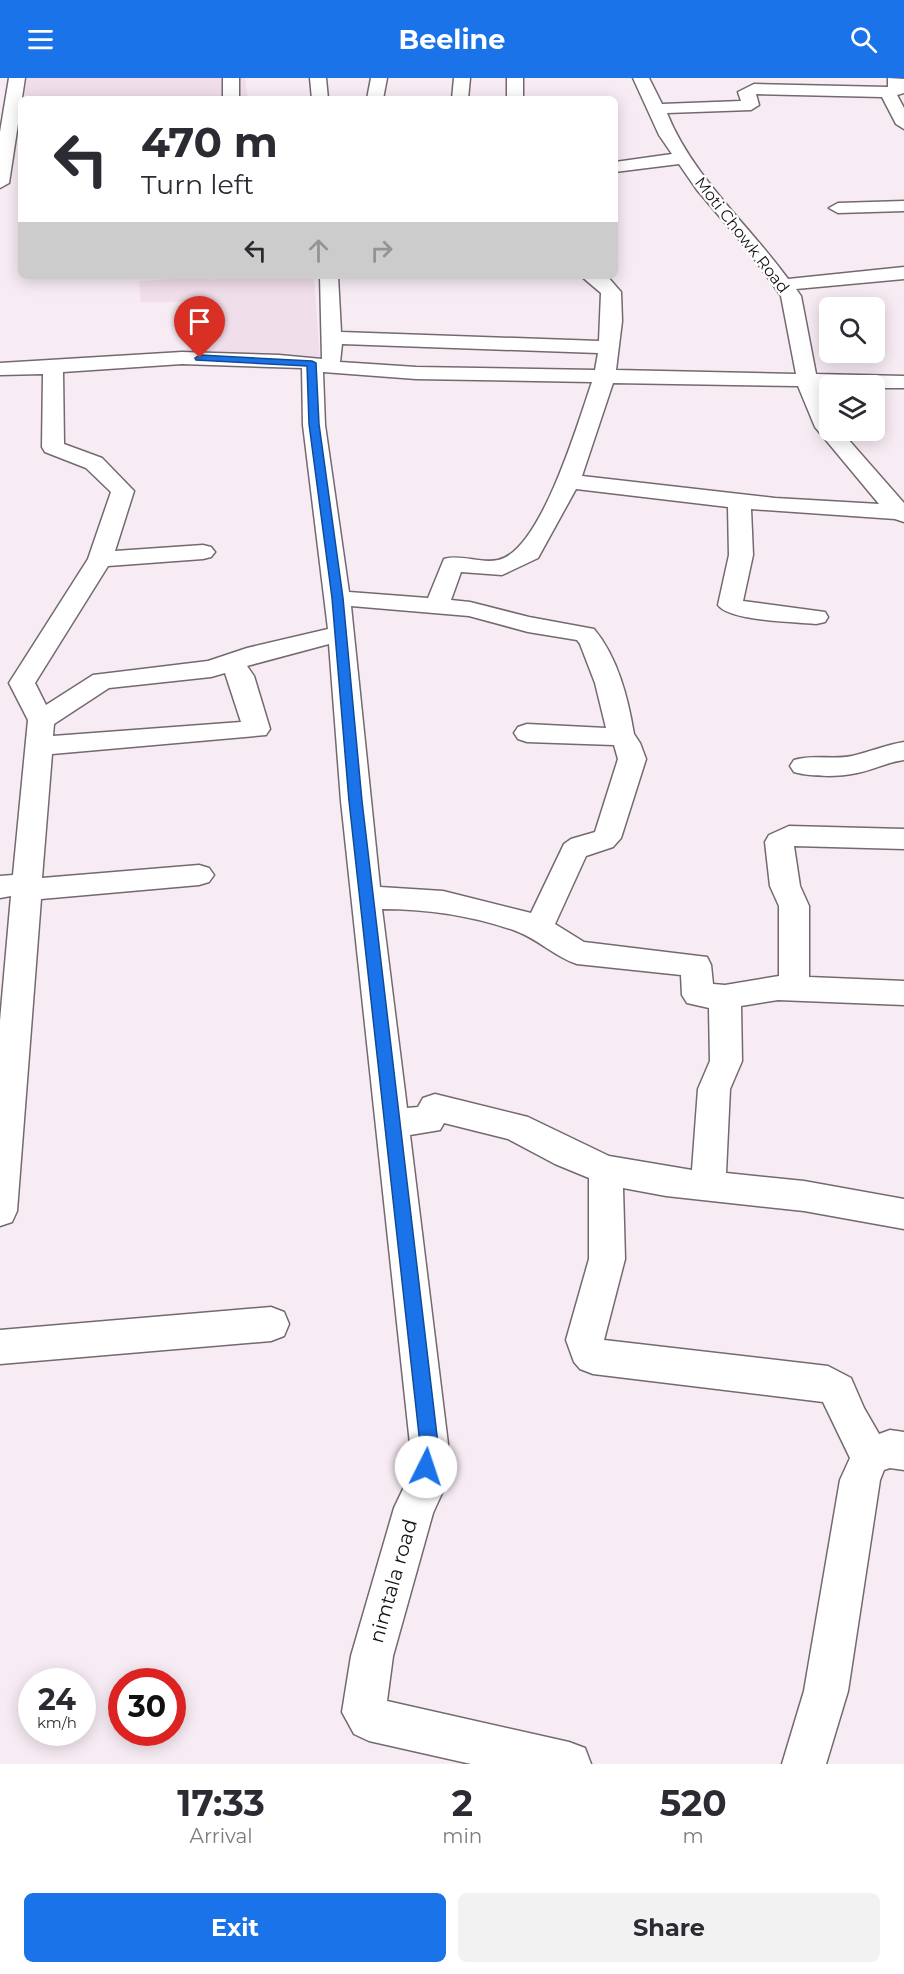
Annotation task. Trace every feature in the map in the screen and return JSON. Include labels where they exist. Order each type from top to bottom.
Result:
[{"type":"street","points":[[0,183],[15,132],[17,78]]},
{"type":"street","points":[[231,78],[231,96]]},
{"type":"street","points":[[318,78],[320,96]]},
{"type":"street","points":[[376,96],[379,78]]},
{"type":"street","points":[[460,96],[462,78]]},
{"type":"street","points":[[515,78],[515,96]]},
{"type":"street","name":"Moti Chowk Road","points":[[641,78],[667,135],[703,186],[755,246],[791,296],[808,382],[826,427],[884,497],[902,514]]},
{"type":"street","points":[[657,109],[751,105],[746,92],[754,89],[892,85],[904,124]]},
{"type":"street","points":[[618,167],[683,158]]},
{"type":"street","points":[[838,208],[903,208]]},
{"type":"street","points":[[783,285],[904,273]]},
{"type":"street","name":"nimtala road","points":[[329,279],[325,356],[314,424],[338,598],[367,898],[429,1444],[423,1491],[414,1508],[372,1656],[364,1712],[369,1719],[569,1764]]},
{"type":"street","points":[[437,606],[452,564],[501,568],[530,553],[569,481],[605,375],[612,321],[611,292],[599,279]]},
{"type":"street","points":[[0,369],[53,367],[100,360],[176,357],[325,356],[608,347]]},
{"type":"street","points":[[325,356],[416,373],[904,382]]},
{"type":"street","points":[[0,1211],[18,887],[40,733],[22,683],[100,559],[123,491],[94,463],[52,447],[53,367]]},
{"type":"street","points":[[569,481],[739,502],[902,514]]},
{"type":"street","points":[[739,502],[741,555],[730,605],[736,608],[816,617]]},
{"type":"street","points":[[100,559],[203,552]]},
{"type":"street","points":[[338,598],[488,612],[528,624],[585,634],[609,685],[617,711],[621,737],[627,743],[632,759],[607,838],[601,842],[578,847],[573,851],[563,879],[538,929]]},
{"type":"street","points":[[40,733],[102,681],[211,669],[232,664],[256,654],[341,633]]},
{"type":"street","points":[[40,733],[257,729],[241,676],[232,664]]},
{"type":"street","points":[[527,733],[621,737]]},
{"type":"street","points":[[804,766],[855,765],[883,754],[904,751]]},
{"type":"street","points":[[794,989],[794,906],[785,886],[779,842],[789,836],[904,839]]},
{"type":"street","points":[[18,887],[199,875]]},
{"type":"street","points":[[367,898],[407,898],[443,902],[525,922],[577,953],[696,966],[698,995],[725,997],[778,988],[904,993]]},
{"type":"street","points":[[708,1186],[714,1089],[726,1061],[725,997]]},
{"type":"street","points":[[393,1122],[428,1120],[435,1107],[516,1127],[567,1154],[606,1170],[666,1182],[804,1196],[904,1214]]},
{"type":"street","points":[[606,1170],[607,1259],[585,1340],[587,1350],[593,1357],[828,1384],[838,1390],[848,1417],[887,1454],[860,1480],[826,1691],[804,1764]]},
{"type":"street","points":[[0,1347],[271,1324]]},
{"type":"shaded area","points":[[27,78],[245,78],[248,96],[24,96]]},
{"type":"shaded area","points":[[314,279],[320,360],[202,359],[193,302],[141,302],[139,281]]},
{"type":"route","points":[[200,358],[312,363],[314,424],[338,598],[356,801],[429,1444],[426,1467]]}]
